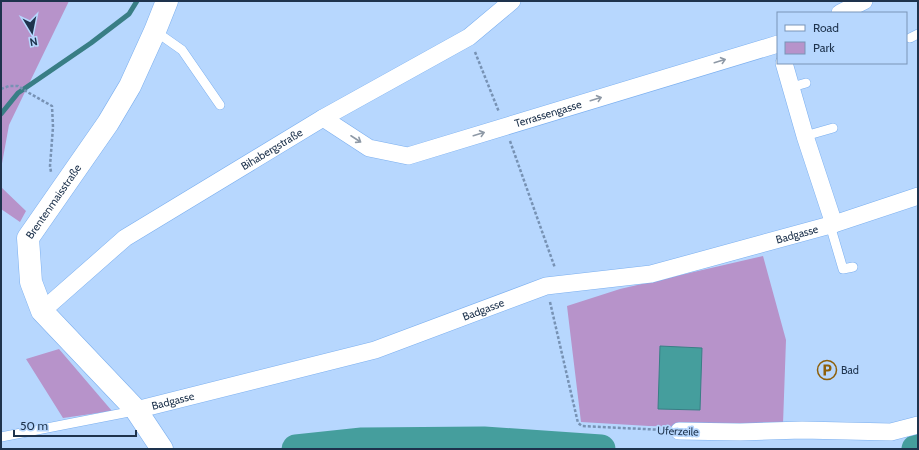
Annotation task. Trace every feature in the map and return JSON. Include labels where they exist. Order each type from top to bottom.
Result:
[{"type":"street","name":"Brentenmaisstraße","points":[[162,449],[136,410],[42,311],[30,282],[28,238],[108,123],[130,86],[167,1]]},
{"type":"street","name":"Bihabergstraße","points":[[42,311],[124,238],[323,118],[469,37],[512,1]]},
{"type":"street","points":[[842,12],[864,1]]},
{"type":"street","name":"Terrassengasse","points":[[323,118],[369,148],[408,156],[777,44]]},
{"type":"street","name":"Badgasse","points":[[785,64],[799,85],[805,136],[832,225]]},
{"type":"street","name":"Badgasse","points":[[136,410],[375,350],[553,285],[651,274],[832,225],[918,198]]},
{"type":"street","name":"Uferzeile","points":[[678,431],[740,432],[802,430],[891,432],[918,425]]},
{"type":"lane","points":[[155,30],[182,50],[220,105]]},
{"type":"lane","points":[[805,136],[832,128]]},
{"type":"lane","points":[[832,225],[843,269],[853,266]]},
{"type":"lane","points":[[1,438],[136,410]]},
{"type":"path","points":[[477,56],[499,113]]},
{"type":"path","points":[[1,90],[9,86],[18,86],[52,106],[53,127],[50,166],[51,178],[61,189]]},
{"type":"path","points":[[510,141],[553,285]]},
{"type":"path","name":"Uferzeile","points":[[553,285],[578,424],[582,426],[678,431]]},
{"type":"green space","points":[[1,1],[69,1],[9,125],[1,169]]},
{"type":"green space","points":[[1,187],[26,211],[20,222],[1,209]]},
{"type":"green space","points":[[763,256],[786,340],[783,424],[749,428],[649,426],[581,422],[567,306],[620,289]]},
{"type":"green space","points":[[59,349],[112,411],[63,418],[26,359]]},
{"type":"shaded area","points":[[660,346],[702,348],[700,410],[658,409]]},
{"type":"waterway","points":[[1,114],[18,93],[91,43],[129,14],[137,1]]},
{"type":"waterway","points":[[296,449],[362,442],[484,441],[601,449]]},
{"type":"place","name":"Bad","points":[[827,370]]}]
